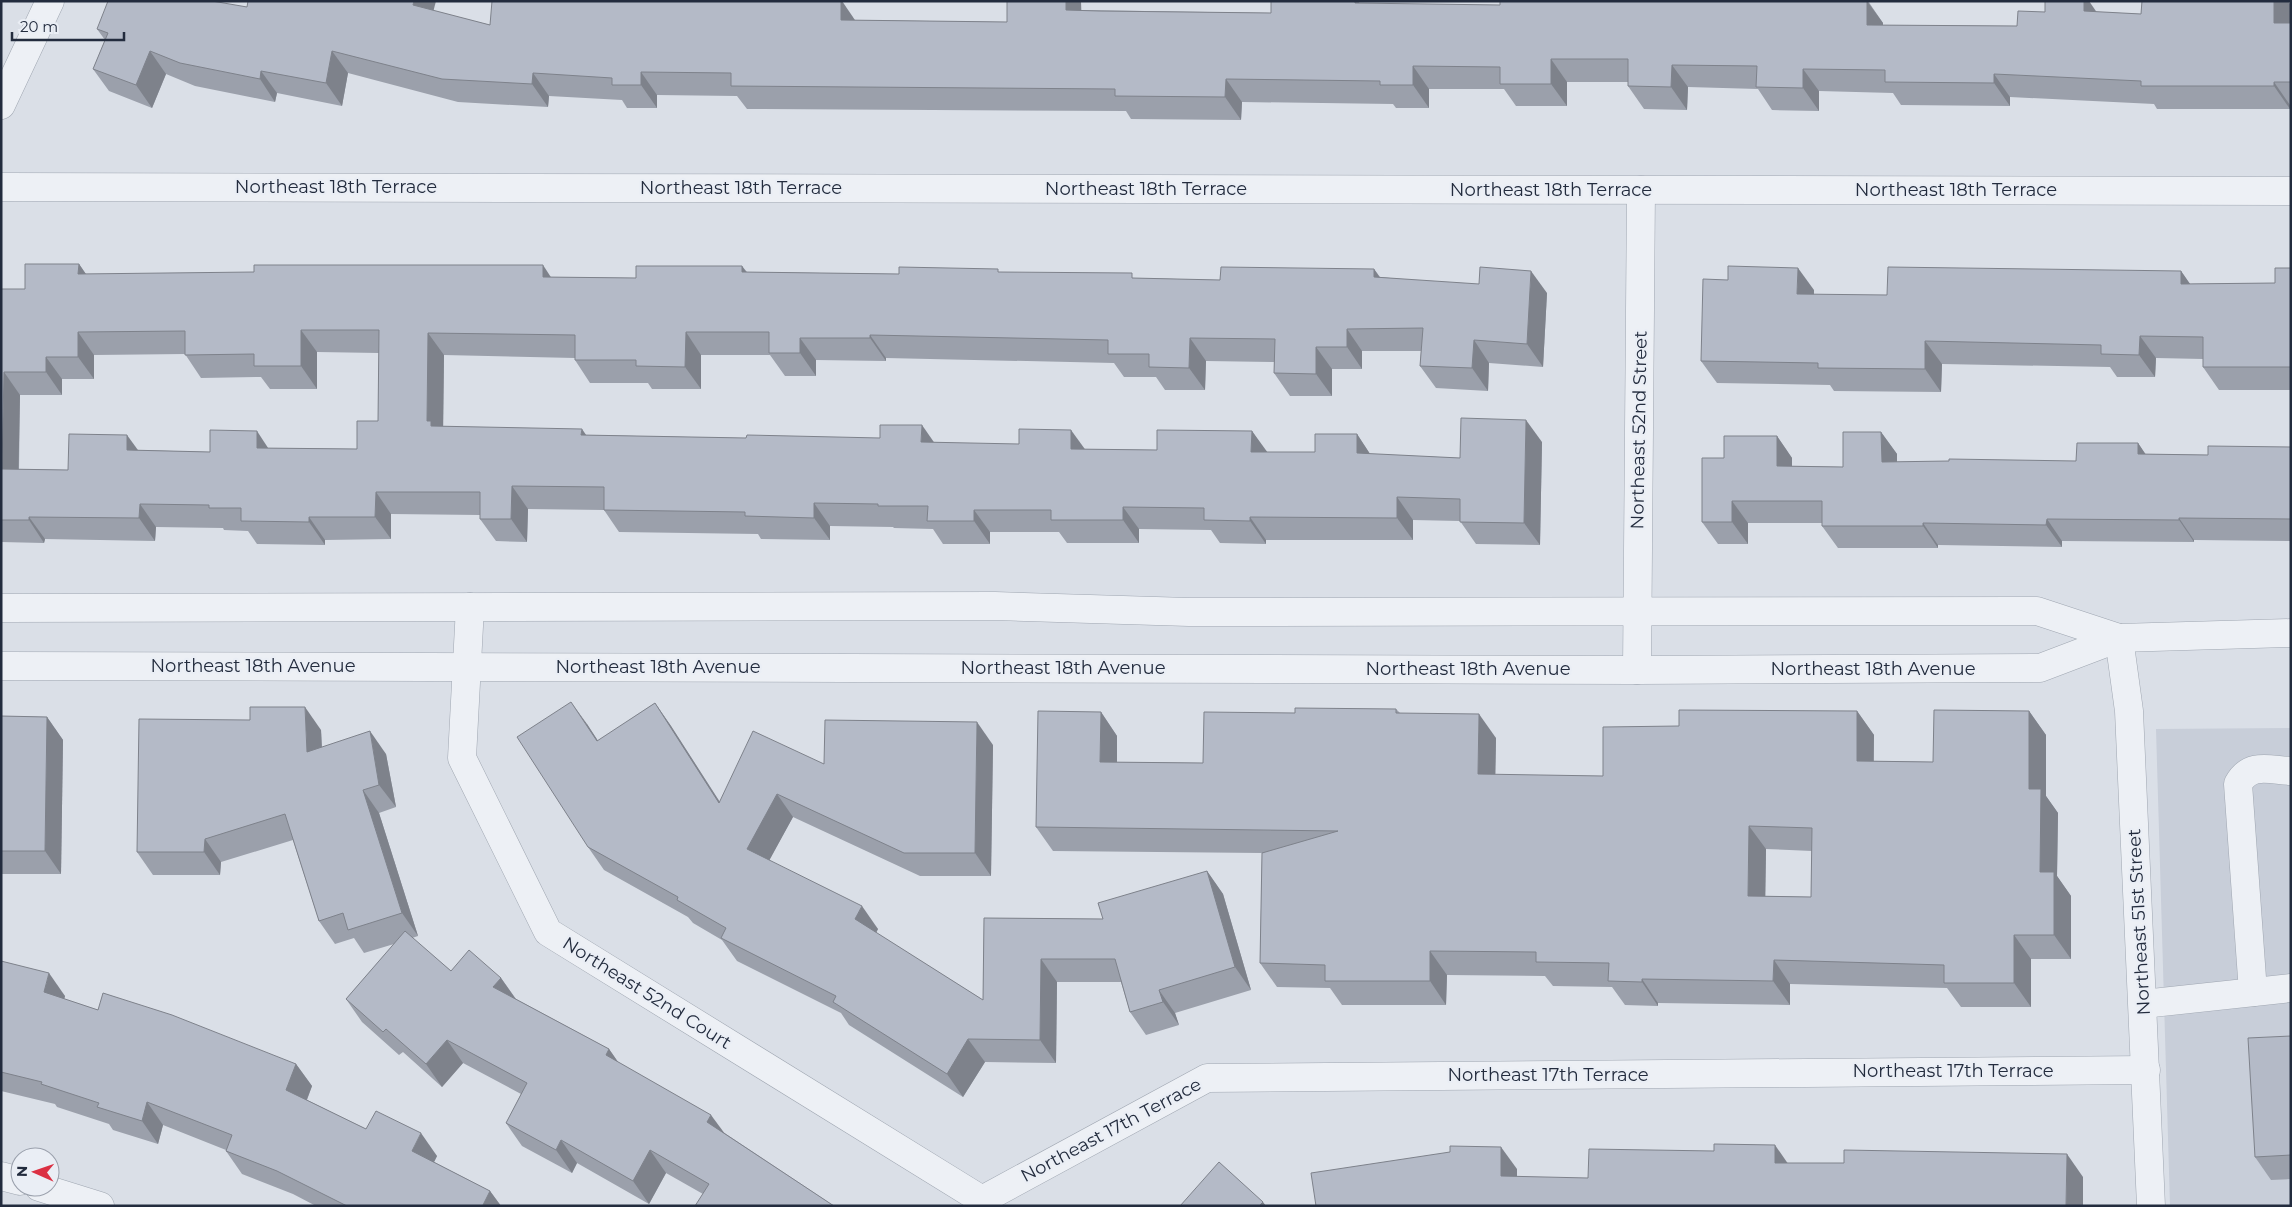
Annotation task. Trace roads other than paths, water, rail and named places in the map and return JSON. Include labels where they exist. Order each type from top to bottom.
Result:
[{"type":"street","points":[[1,105],[50,1]]},
{"type":"street","name":"Northeast 18th Terrace","points":[[1,187],[2291,191]]},
{"type":"street","name":"Northeast 52nd Street","points":[[1637,670],[1641,190]]},
{"type":"street","name":"Northeast 18th Avenue","points":[[1,608],[995,606],[1189,612],[2037,612],[2119,638]]},
{"type":"street","name":"Northeast 52nd Court","points":[[470,607],[462,758],[548,932],[985,1203]]},
{"type":"street","name":"Northeast 18th Avenue","points":[[1,666],[1637,670],[2040,668],[2119,638],[2291,633]]},
{"type":"street","name":"Northeast 51st Street","points":[[2119,638],[2129,711],[2152,1206]]},
{"type":"street","points":[[2253,992],[2238,784],[2243,774],[2254,769],[2291,771]]},
{"type":"street","points":[[2143,1004],[2291,988]]},
{"type":"street","name":"Northeast 17th Terrace","points":[[985,1203],[1207,1078],[2146,1070]]},
{"type":"street","points":[[60,1194],[100,1206]]}]
